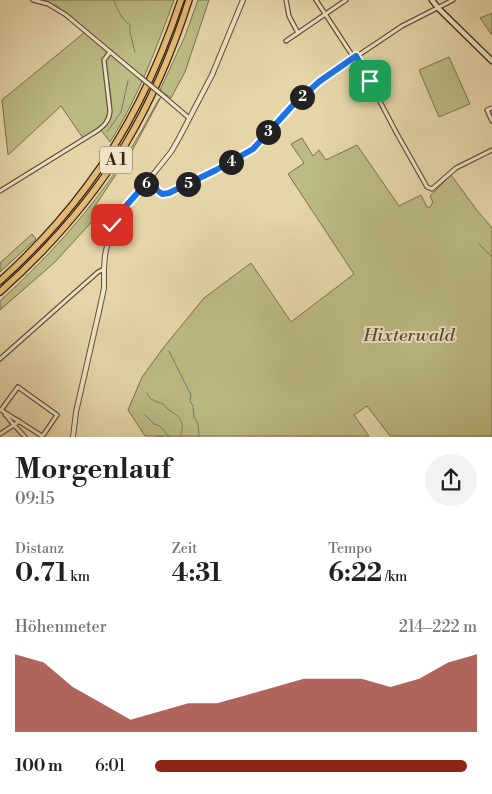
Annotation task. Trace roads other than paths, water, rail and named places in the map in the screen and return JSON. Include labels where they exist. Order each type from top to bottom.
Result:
[{"type":"highway","name":"A 1","points":[[0,281],[40,242],[67,212],[115,145],[147,87],[181,0]]},
{"type":"highway","name":"A 1","points":[[0,292],[36,258],[65,226],[114,163],[150,98],[190,0]]},
{"type":"main road","points":[[432,0],[492,61]]},
{"type":"street","points":[[33,0],[48,4],[57,9],[85,30],[190,118]]},
{"type":"street","points":[[73,436],[76,412],[102,301],[107,244],[112,225],[118,215],[139,192],[170,152],[190,118],[212,75],[244,0]]},
{"type":"street","points":[[316,0],[355,57],[427,187],[432,190],[456,168],[492,150]]},
{"type":"street","points":[[286,41],[346,0]]},
{"type":"street","points":[[147,182],[162,194],[169,193],[238,158],[253,149],[280,118],[316,85],[407,22],[453,0]]},
{"type":"street","points":[[287,1],[290,19],[298,33]]},
{"type":"street","points":[[0,191],[106,124],[110,111],[104,60],[110,52]]},
{"type":"street","points":[[492,108],[487,110],[492,121]]},
{"type":"street","points":[[0,359],[98,272],[104,269]]},
{"type":"street","points":[[18,387],[56,415],[42,436],[1,410],[18,387]]},
{"type":"street","points":[[1,410],[25,436]]},
{"type":"street","points":[[0,434],[19,421]]},
{"type":"waterway","points":[[114,0],[120,14],[130,25],[135,52]]},
{"type":"waterway","points":[[107,132],[121,112],[128,81]]},
{"type":"waterway","points":[[479,244],[492,257]]},
{"type":"waterway","points":[[169,351],[191,395],[190,401],[198,424],[199,437]]},
{"type":"waterway","points":[[147,393],[148,396],[163,404],[179,418],[182,424],[180,437]]},
{"type":"waterway","points":[[145,415],[154,424],[160,426],[169,437]]},
{"type":"waterway","points":[[157,436],[163,437]]},
{"type":"park label","name":"Hixterwald","points":[[409,335]]}]
